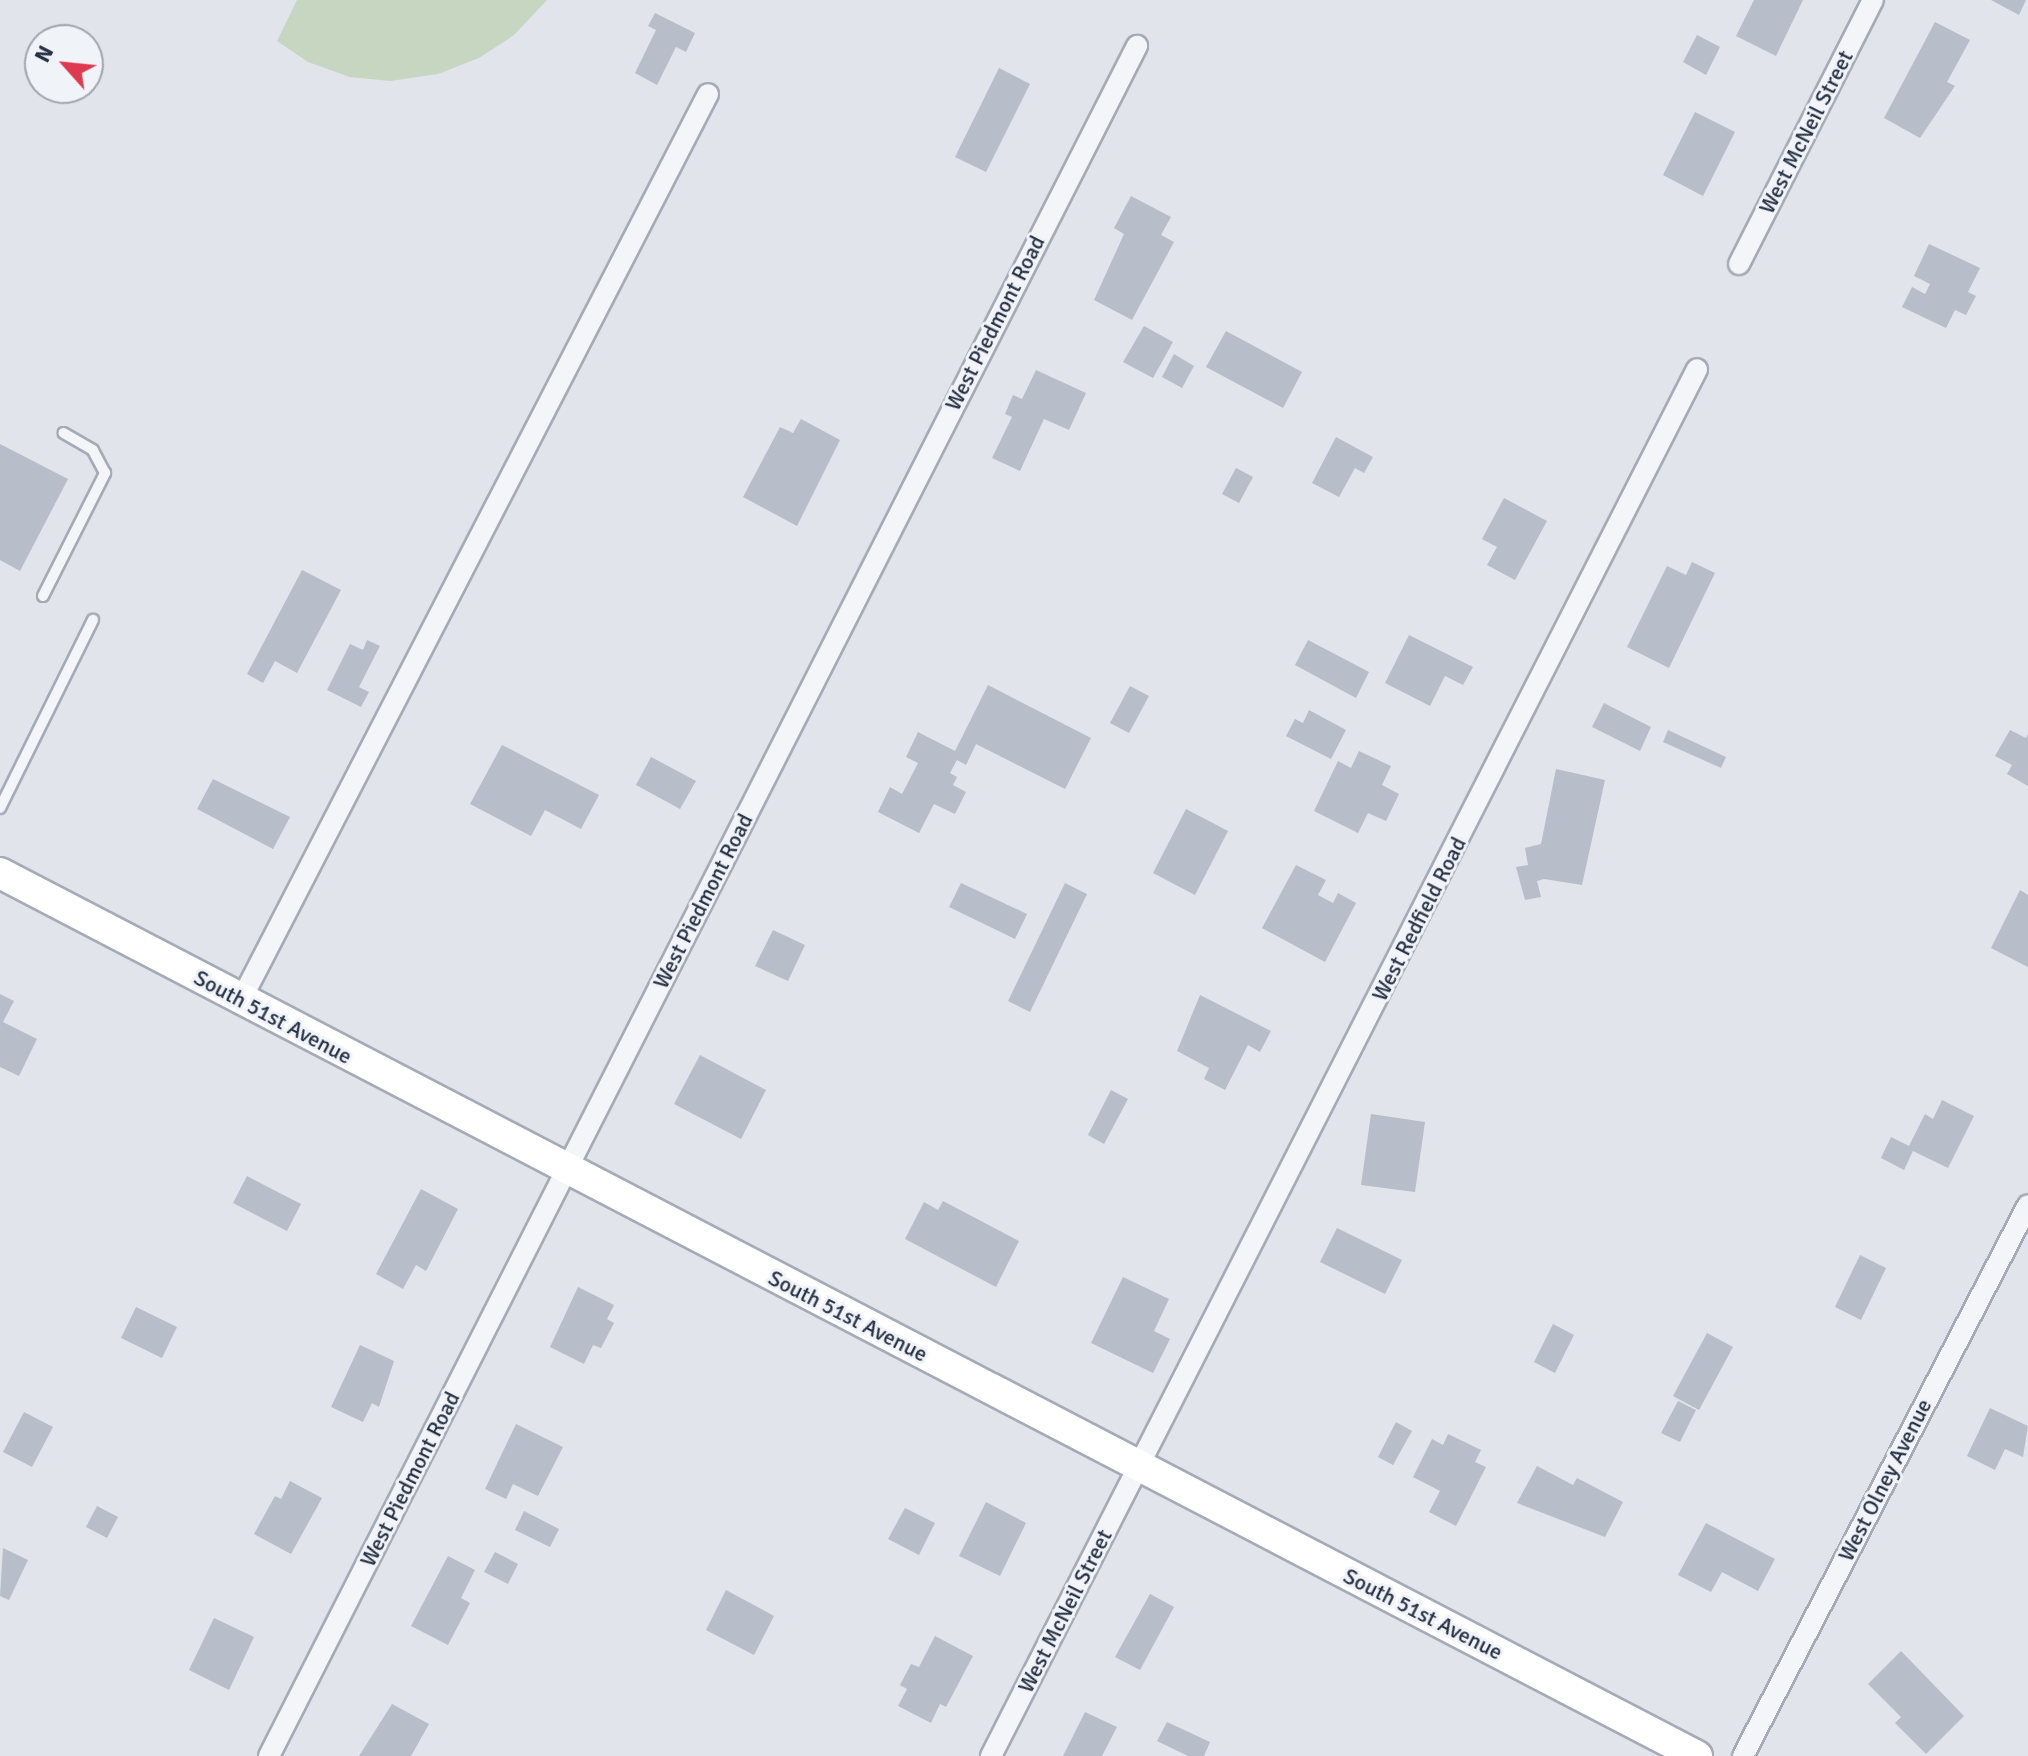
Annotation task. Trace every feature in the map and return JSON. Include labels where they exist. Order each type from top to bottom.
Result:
[{"type":"main road","name":"South 51st Avenue","points":[[0,873],[566,1171],[1697,1756]]},
{"type":"street","name":"West McNeil Street","points":[[1739,264],[1873,0]]},
{"type":"street","name":"West Piedmont Road","points":[[269,1756],[1137,46]]},
{"type":"street","points":[[241,1000],[708,94]]},
{"type":"street","name":"West Redfield Road","points":[[1142,1468],[1697,369]]},
{"type":"street","name":"West Olney Avenue","points":[[1743,1756],[2028,1205]]},
{"type":"street","name":"West McNeil Street","points":[[991,1756],[1142,1468]]},
{"type":"lane","points":[[43,596],[105,473],[93,450],[63,433]]},
{"type":"lane","points":[[0,808],[93,620]]},
{"type":"green space","points":[[297,0],[547,0],[514,35],[479,58],[438,74],[390,81],[350,77],[308,62],[277,41]]},
{"type":"building","points":[[1754,0],[1803,0],[1776,56],[1736,36]]},
{"type":"building","points":[[1991,0],[2026,0],[2019,15]]},
{"type":"building","points":[[655,13],[695,33],[686,52],[676,47],[657,85],[635,73],[656,30],[648,26]]},
{"type":"building","points":[[1935,22],[1970,40],[1947,82],[1955,86],[1920,138],[1884,118]]},
{"type":"building","points":[[1697,35],[1720,47],[1706,75],[1683,62]]},
{"type":"building","points":[[999,68],[1030,84],[986,172],[955,157]]},
{"type":"building","points":[[1695,112],[1735,132],[1703,196],[1663,175]]},
{"type":"building","points":[[1131,196],[1171,217],[1161,235],[1174,242],[1132,320],[1094,300],[1124,234],[1114,228]]},
{"type":"building","points":[[1929,244],[1980,268],[1968,292],[1976,296],[1966,315],[1955,310],[1946,328],[1902,307],[1912,287],[1925,294],[1930,284],[1914,276]]},
{"type":"building","points":[[1144,326],[1173,342],[1153,378],[1123,362]]},
{"type":"building","points":[[1226,331],[1302,372],[1283,408],[1206,367]]},
{"type":"building","points":[[1174,354],[1194,366],[1182,388],[1162,377]]},
{"type":"building","points":[[1036,370],[1086,393],[1069,430],[1044,419],[1020,471],[992,458],[1012,417],[1005,414],[1013,395],[1022,399]]},
{"type":"building","points":[[801,419],[840,440],[797,526],[743,497],[780,427],[793,433]]},
{"type":"building","points":[[1336,437],[1373,457],[1364,473],[1355,468],[1339,497],[1312,483]]},
{"type":"building","points":[[0,444],[68,479],[20,571],[0,560]]},
{"type":"building","points":[[1236,468],[1253,477],[1239,503],[1222,494]]},
{"type":"building","points":[[1504,498],[1547,521],[1515,580],[1487,565],[1497,547],[1482,539]]},
{"type":"building","points":[[1692,562],[1715,573],[1669,668],[1627,647],[1667,566],[1686,575]]},
{"type":"building","points":[[302,570],[341,590],[297,673],[275,661],[263,683],[247,674]]},
{"type":"building","points":[[1409,635],[1473,667],[1463,685],[1445,676],[1430,706],[1385,683]]},
{"type":"building","points":[[367,640],[380,646],[359,687],[369,692],[361,707],[327,690],[350,644],[363,650]]},
{"type":"building","points":[[1308,640],[1369,672],[1356,698],[1295,665]]},
{"type":"building","points":[[988,685],[1091,738],[1065,789],[976,744],[966,765],[957,760],[950,773],[957,777],[953,785],[966,792],[955,814],[934,804],[919,833],[878,812],[890,787],[902,794],[918,763],[906,757],[918,732],[955,751]]},
{"type":"building","points":[[1130,686],[1149,696],[1129,733],[1110,723]]},
{"type":"building","points":[[1604,703],[1651,727],[1640,751],[1592,727]]},
{"type":"building","points":[[1309,710],[1346,730],[1331,759],[1286,736],[1295,719],[1303,723]]},
{"type":"building","points":[[1668,730],[1726,757],[1721,768],[1663,742]]},
{"type":"building","points":[[2010,730],[2026,738],[2028,734],[2028,786],[2007,774],[2012,765],[1995,756]]},
{"type":"building","points":[[502,745],[599,795],[581,829],[545,810],[531,836],[470,804]]},
{"type":"building","points":[[1359,751],[1391,766],[1382,785],[1399,794],[1386,821],[1368,813],[1358,833],[1314,811],[1338,761],[1351,768]]},
{"type":"building","points":[[651,757],[696,781],[680,809],[636,785]]},
{"type":"building","points":[[1556,769],[1605,780],[1582,885],[1544,879],[1537,881],[1541,897],[1525,900],[1516,867],[1528,865],[1525,848],[1541,844]]},
{"type":"building","points":[[213,779],[290,817],[273,849],[197,809]]},
{"type":"building","points":[[1186,809],[1228,831],[1195,895],[1153,873]]},
{"type":"building","points":[[1296,865],[1326,880],[1318,895],[1333,903],[1338,893],[1356,903],[1325,962],[1262,928]]},
{"type":"building","points":[[961,883],[1027,914],[1015,939],[949,907]]},
{"type":"building","points":[[1065,883],[1087,894],[1030,1012],[1008,1001]]},
{"type":"building","points":[[2020,890],[2028,895],[2028,967],[1991,948]]},
{"type":"building","points":[[773,930],[805,945],[788,981],[755,966]]},
{"type":"building","points":[[0,994],[14,1001],[3,1022],[37,1039],[19,1076],[0,1067]]},
{"type":"building","points":[[1200,995],[1271,1031],[1260,1052],[1248,1045],[1225,1090],[1204,1079],[1209,1068],[1177,1051]]},
{"type":"building","points":[[700,1055],[766,1090],[741,1139],[674,1104]]},
{"type":"building","points":[[1111,1090],[1128,1099],[1104,1144],[1088,1135]]},
{"type":"building","points":[[1942,1100],[1974,1116],[1948,1168],[1913,1151],[1904,1170],[1881,1158],[1891,1137],[1909,1146],[1925,1114],[1933,1119]]},
{"type":"building","points":[[1371,1114],[1425,1122],[1415,1192],[1361,1185]]},
{"type":"building","points":[[247,1176],[301,1204],[287,1231],[233,1203]]},
{"type":"building","points":[[421,1189],[458,1209],[426,1271],[416,1265],[403,1289],[376,1274]]},
{"type":"building","points":[[943,1201],[1019,1241],[996,1287],[905,1239],[924,1202],[938,1210]]},
{"type":"building","points":[[1337,1228],[1402,1260],[1385,1294],[1320,1262]]},
{"type":"building","points":[[1860,1255],[1886,1268],[1861,1320],[1835,1307]]},
{"type":"building","points":[[1123,1277],[1169,1299],[1154,1331],[1170,1339],[1153,1373],[1091,1343]]},
{"type":"building","points":[[578,1287],[614,1305],[607,1319],[614,1323],[601,1348],[593,1345],[584,1364],[550,1347]]},
{"type":"building","points":[[136,1307],[177,1327],[162,1358],[121,1338]]},
{"type":"building","points":[[1553,1324],[1574,1335],[1555,1373],[1534,1362]]},
{"type":"building","points":[[1707,1333],[1733,1347],[1699,1410],[1673,1396]]},
{"type":"building","points":[[360,1345],[394,1361],[379,1407],[372,1403],[363,1422],[331,1407]]},
{"type":"building","points":[[1678,1401],[1696,1410],[1680,1442],[1661,1433]]},
{"type":"building","points":[[1990,1408],[2028,1426],[2023,1457],[2005,1449],[1995,1470],[1967,1456]]},
{"type":"building","points":[[24,1412],[53,1427],[32,1467],[3,1452]]},
{"type":"building","points":[[1396,1422],[1412,1431],[1393,1465],[1378,1457]]},
{"type":"building","points":[[516,1424],[563,1447],[538,1496],[513,1484],[506,1499],[485,1489]]},
{"type":"building","points":[[1448,1434],[1481,1450],[1475,1462],[1486,1467],[1456,1526],[1429,1512],[1440,1491],[1413,1477],[1432,1439],[1443,1445]]},
{"type":"building","points":[[1537,1466],[1573,1485],[1577,1478],[1623,1502],[1605,1537],[1517,1503]]},
{"type":"building","points":[[290,1481],[322,1498],[291,1554],[254,1534],[275,1496],[281,1499]]},
{"type":"building","points":[[986,1502],[1026,1523],[1000,1576],[959,1556]]},
{"type":"building","points":[[97,1506],[118,1517],[107,1538],[86,1527]]},
{"type":"building","points":[[905,1508],[935,1523],[919,1555],[888,1539]]},
{"type":"building","points":[[524,1511],[559,1529],[550,1547],[515,1530]]},
{"type":"building","points":[[1706,1523],[1775,1559],[1758,1591],[1722,1572],[1711,1592],[1678,1575]]},
{"type":"building","points":[[3,1548],[28,1560],[9,1600],[0,1596]]},
{"type":"building","points":[[495,1552],[518,1564],[508,1584],[484,1572]]},
{"type":"building","points":[[448,1556],[475,1570],[461,1598],[470,1603],[448,1645],[411,1626]]},
{"type":"building","points":[[726,1590],[774,1616],[754,1655],[706,1630]]},
{"type":"building","points":[[1150,1594],[1174,1607],[1140,1670],[1115,1657]]},
{"type":"building","points":[[214,1618],[254,1637],[229,1690],[189,1670]]},
{"type":"building","points":[[935,1636],[973,1656],[946,1707],[940,1704],[931,1723],[898,1706],[907,1689],[900,1685],[911,1664],[919,1667]]},
{"type":"building","points":[[1901,1651],[1964,1716],[1926,1754],[1895,1723],[1901,1717],[1868,1684]]},
{"type":"building","points":[[392,1704],[429,1724],[411,1756],[359,1756]]},
{"type":"building","points":[[1085,1712],[1117,1727],[1102,1756],[1063,1756]]},
{"type":"building","points":[[1167,1722],[1210,1742],[1204,1756],[1188,1756],[1157,1741]]}]
